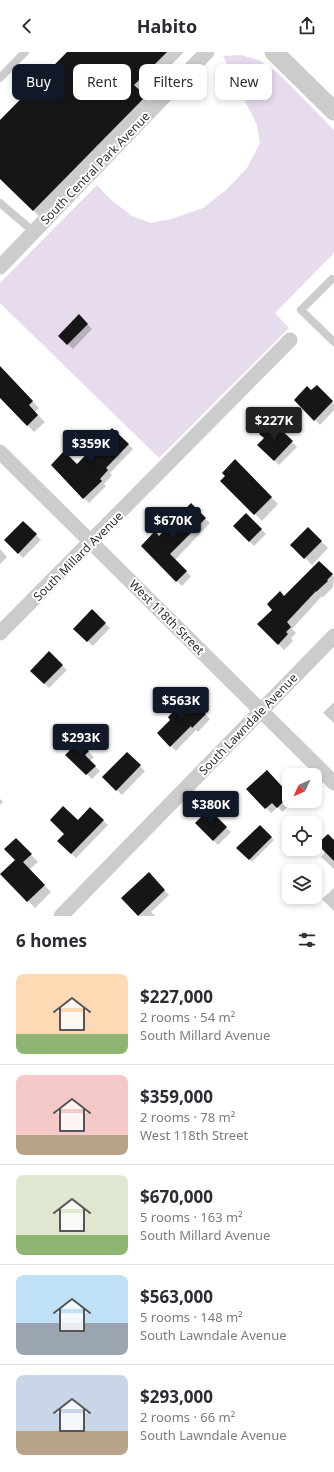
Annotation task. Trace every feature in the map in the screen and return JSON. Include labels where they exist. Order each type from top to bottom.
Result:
[{"type":"street","name":"South Central Park Avenue","points":[[0,267],[208,52]]},
{"type":"street","points":[[274,52],[334,112]]},
{"type":"street","name":"South Millard Avenue","points":[[0,634],[290,340]]},
{"type":"street","name":"West 118th Street","points":[[0,452],[334,783]]},
{"type":"street","name":"South Lawndale Avenue","points":[[61,916],[334,636]]},
{"type":"lane","points":[[0,78],[25,52]]},
{"type":"lane","points":[[0,203],[34,232]]},
{"type":"lane","points":[[332,279],[301,310],[334,342]]},
{"type":"shaded area","points":[[241,55],[259,60],[265,64],[227,64],[223,56]]},
{"type":"shaded area","points":[[272,69],[278,73],[334,130],[334,253],[275,313],[289,328],[159,458],[0,303],[0,283],[97,185],[110,199],[132,216],[151,223],[171,219],[203,208],[226,190],[247,168],[260,143],[257,125],[245,100],[272,100]]},
{"type":"building","points":[[67,52],[167,52],[155,64],[139,64],[139,80],[134,85],[139,90],[139,100],[142,100],[33,211],[0,179],[0,120],[20,100],[65,100],[65,64],[55,64]]},
{"type":"building","points":[[79,314],[88,324],[67,345],[58,336]]},
{"type":"building","points":[[0,366],[33,401],[29,405],[38,415],[27,426],[0,398]]},
{"type":"building","points":[[317,385],[333,401],[314,421],[294,400],[307,386],[311,390]]},
{"type":"building","points":[[272,421],[293,441],[274,461],[257,445],[264,438],[259,434]]},
{"type":"building","points":[[112,428],[129,444],[106,468],[108,470],[100,479],[102,481],[83,499],[51,465],[64,451],[77,464]]},
{"type":"building","points":[[235,459],[272,497],[254,515],[220,481],[225,476],[222,473]]},
{"type":"building","points":[[191,503],[206,518],[170,554],[187,571],[176,582],[141,546],[155,531],[159,536]]},
{"type":"building","points":[[246,513],[262,529],[249,542],[233,526]]},
{"type":"building","points":[[23,521],[37,534],[18,554],[4,540]]},
{"type":"building","points":[[308,527],[322,541],[304,559],[290,545]]},
{"type":"building","points":[[319,561],[333,574],[327,580],[328,581],[316,591],[287,622],[291,627],[286,632],[288,634],[278,645],[257,624],[272,610],[267,604],[280,591],[284,596]]},
{"type":"building","points":[[92,609],[106,623],[87,642],[73,629]]},
{"type":"building","points":[[49,651],[63,665],[44,684],[30,671]]},
{"type":"building","points":[[189,696],[206,714],[192,728],[191,726],[170,747],[157,733],[170,720],[168,717]]},
{"type":"building","points":[[79,741],[89,751],[85,755],[96,766],[86,775],[65,755]]},
{"type":"building","points":[[127,752],[141,765],[116,791],[102,777]]},
{"type":"building","points":[[267,770],[282,786],[282,803],[277,808],[272,803],[265,809],[246,789]]},
{"type":"building","points":[[63,806],[78,820],[90,807],[104,820],[71,854],[57,841],[64,834],[50,820]]},
{"type":"building","points":[[209,809],[227,827],[213,841],[195,823]]},
{"type":"building","points":[[260,825],[272,837],[249,860],[236,848]]},
{"type":"building","points":[[328,834],[334,840],[334,861],[322,849],[322,839]]},
{"type":"building","points":[[16,838],[32,854],[23,862],[45,885],[27,902],[0,874],[15,860],[4,849]]},
{"type":"building","points":[[149,872],[165,890],[138,916],[121,898]]}]
